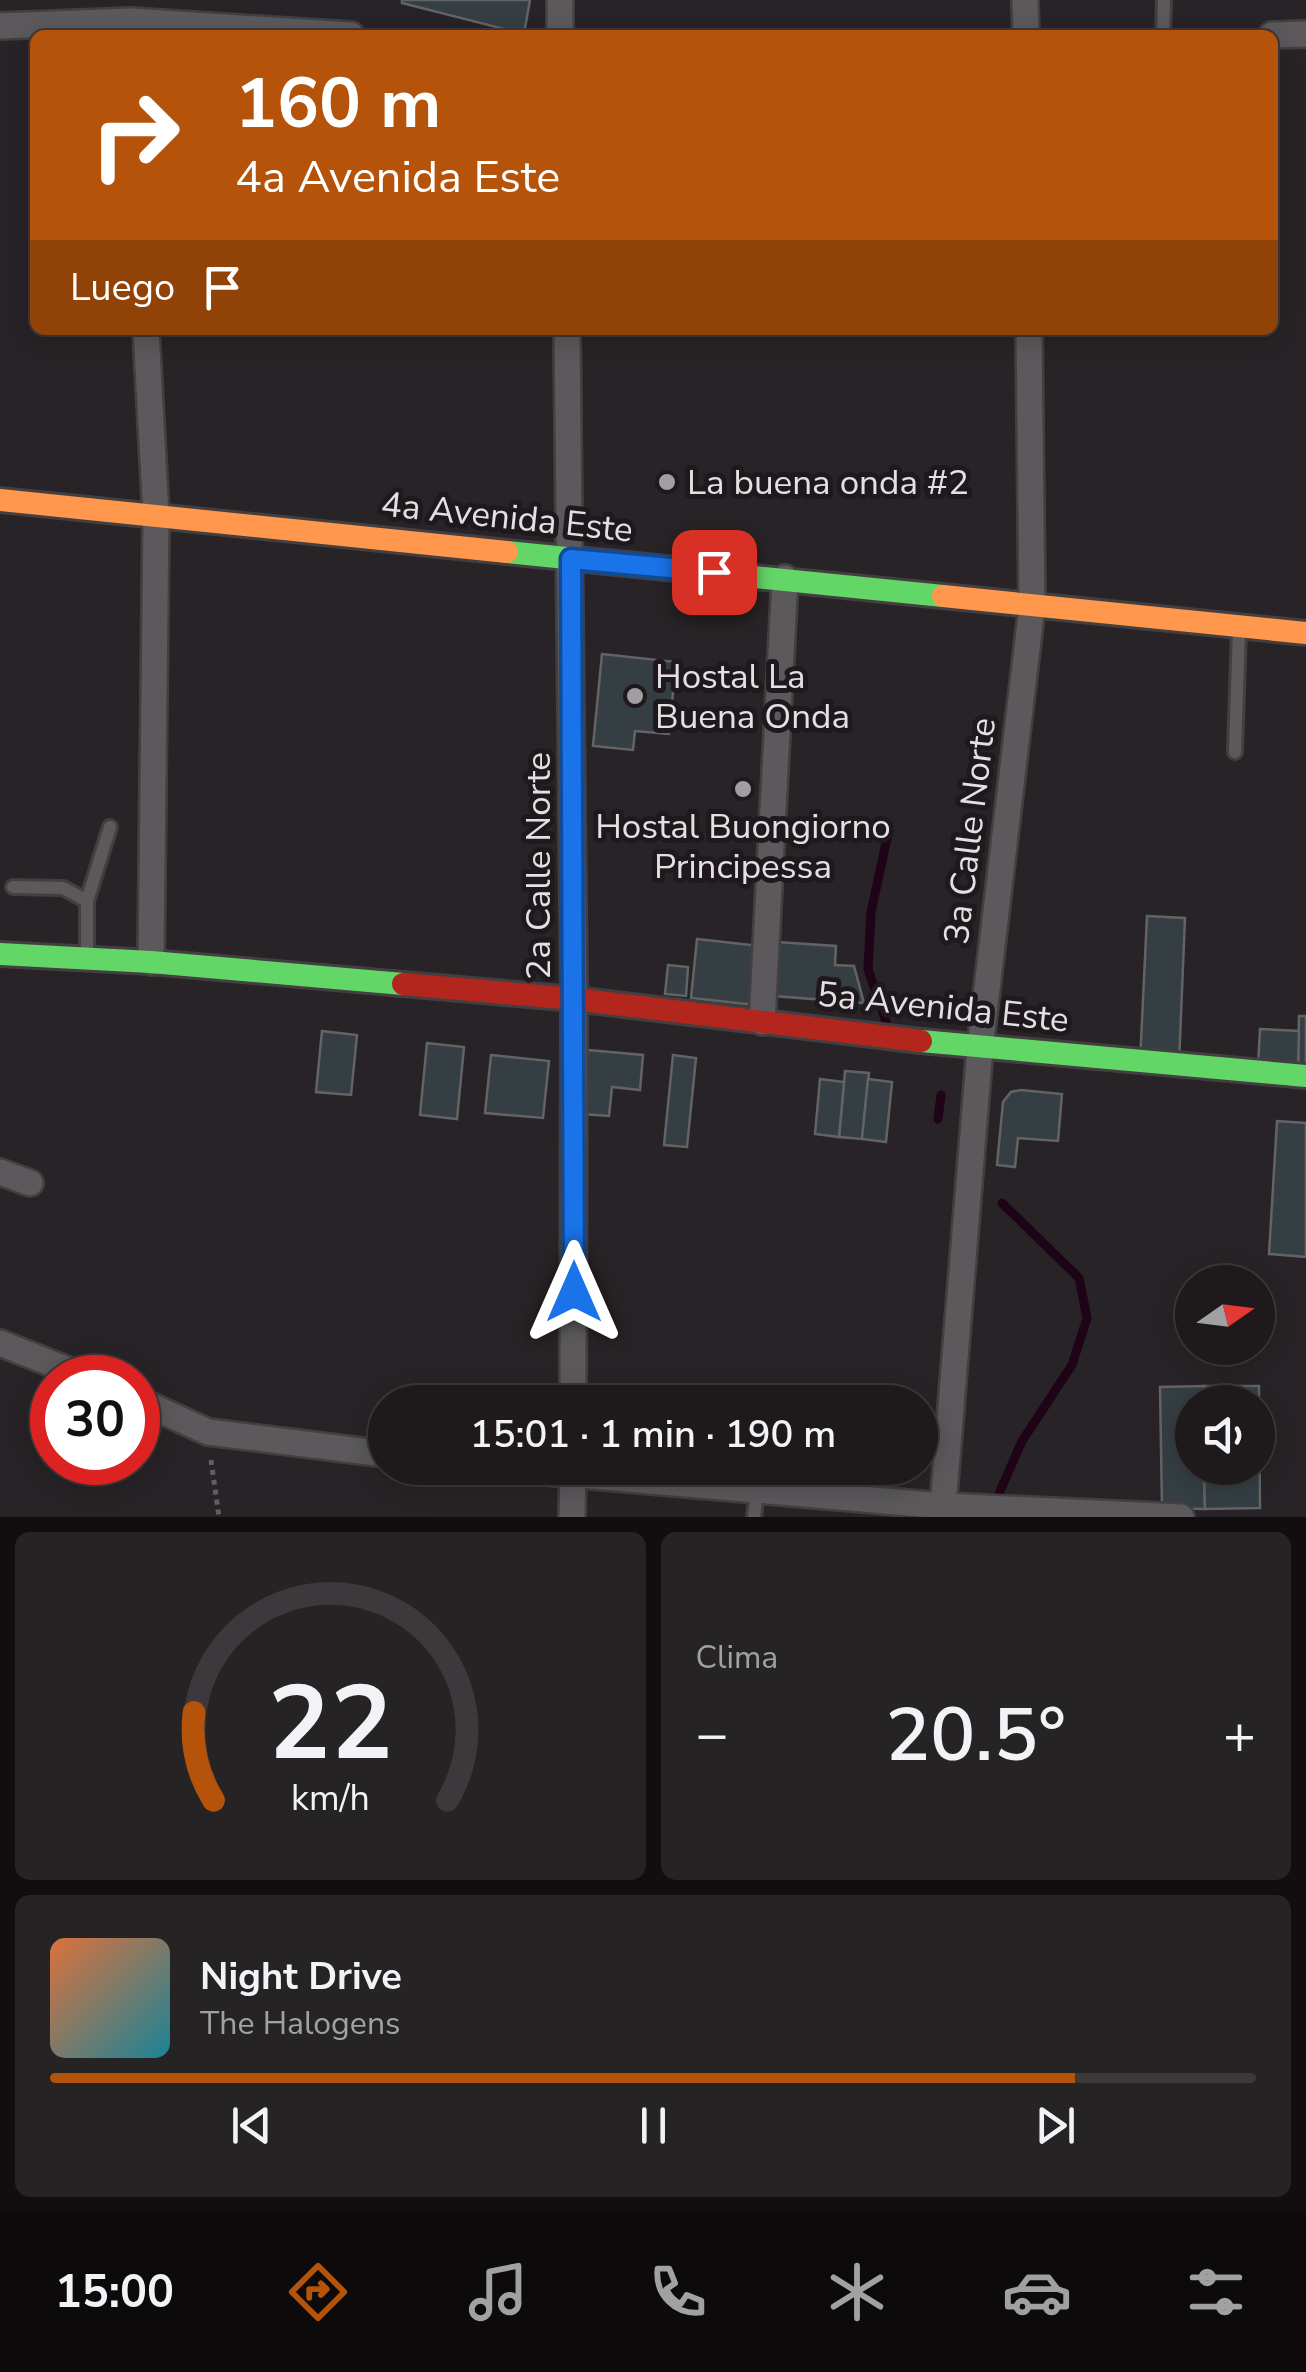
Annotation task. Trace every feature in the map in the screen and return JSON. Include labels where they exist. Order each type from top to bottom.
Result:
[{"type":"street","points":[[560,0],[560,30]]},
{"type":"street","points":[[1025,0],[1026,30]]},
{"type":"street","points":[[0,26],[130,18],[287,30]]},
{"type":"street","points":[[1278,35],[1306,34]]},
{"type":"street","points":[[146,335],[156,516],[151,962]]},
{"type":"street","name":"2a Calle Norte","points":[[566,335],[574,999],[573,1385]]},
{"type":"street","name":"3a Calle Norte","points":[[940,1512],[980,1048],[1032,606],[1029,335]]},
{"type":"street","name":"4a Avenida Este","points":[[0,500],[1306,633]]},
{"type":"street","points":[[762,1022],[785,578]]},
{"type":"street","name":"5a Avenida Este","points":[[0,954],[151,962],[574,999],[980,1048],[1306,1076]]},
{"type":"street","points":[[0,1172],[30,1183]]},
{"type":"street","points":[[0,1343],[30,1355]]},
{"type":"street","points":[[160,1410],[208,1432],[368,1452]]},
{"type":"street","points":[[572,1517],[573,1485]]},
{"type":"street","points":[[647,1485],[755,1504],[1181,1517]]},
{"type":"lane","points":[[1163,30],[1164,0]]},
{"type":"lane","points":[[1235,752],[1239,626]]},
{"type":"lane","points":[[88,959],[87,900],[110,827]]},
{"type":"lane","points":[[13,887],[63,888],[87,900]]},
{"type":"path","points":[[208,1432],[218,1517]]},
{"type":"building","points":[[530,0],[525,30],[508,30],[402,3]]},
{"type":"building","name":"Hostal La Buena Onda","points":[[602,654],[676,662],[669,734],[635,731],[633,750],[593,746]]},
{"type":"building","points":[[1147,916],[1185,918],[1179,1063],[1140,1062]]},
{"type":"building","points":[[697,939],[761,946],[755,1005],[691,998]]},
{"type":"building","points":[[777,942],[836,946],[835,965],[854,966],[864,1003],[774,996]]},
{"type":"building","points":[[668,965],[688,967],[686,996],[665,994]]},
{"type":"building","points":[[1299,1016],[1306,1016],[1306,1068],[1298,1068]]},
{"type":"building","points":[[1260,1029],[1299,1031],[1298,1068],[1258,1066]]},
{"type":"building","points":[[322,1031],[357,1035],[351,1095],[316,1092]]},
{"type":"building","points":[[427,1043],[464,1047],[457,1119],[420,1115]]},
{"type":"building","points":[[588,1050],[643,1055],[640,1090],[612,1087],[609,1116],[581,1114]]},
{"type":"building","points":[[491,1055],[549,1061],[543,1118],[485,1113]]},
{"type":"building","points":[[673,1055],[696,1058],[687,1147],[664,1145]]},
{"type":"building","points":[[845,1071],[869,1073],[862,1139],[839,1137]]},
{"type":"building","points":[[820,1079],[844,1082],[839,1137],[815,1134]]},
{"type":"building","points":[[868,1079],[892,1082],[886,1142],[862,1139]]},
{"type":"building","points":[[1011,1092],[1062,1094],[1058,1141],[1018,1138],[1015,1167],[997,1165],[1003,1102]]},
{"type":"building","points":[[1277,1121],[1306,1123],[1306,1257],[1269,1254]]},
{"type":"building","points":[[1160,1387],[1175,1387],[1175,1485],[1204,1485],[1205,1509],[1162,1508]]},
{"type":"building","points":[[1204,1485],[1260,1485],[1260,1508],[1205,1509]]},
{"type":"waterway","points":[[888,834],[871,912],[868,969],[888,1028]]},
{"type":"waterway","points":[[938,1119],[941,1095]]},
{"type":"waterway","points":[[994,1505],[1022,1441],[1072,1365],[1087,1318],[1079,1278],[1002,1203]]},
{"type":"traffic: fast","points":[[507,552],[943,596]]},
{"type":"traffic: fast","points":[[0,954],[151,962],[403,984]]},
{"type":"traffic: fast","points":[[921,1041],[1306,1076]]},
{"type":"traffic: slow","points":[[0,500],[507,552]]},
{"type":"traffic: slow","points":[[943,596],[1306,633]]},
{"type":"traffic: jam","points":[[403,984],[574,999],[921,1041]]},
{"type":"place","name":"La buena onda #2","points":[[667,482]]},
{"type":"place","name":"Hostal La Buena Onda","points":[[635,696]]},
{"type":"place","name":"Hostal Buongiorno Principessa","points":[[743,789]]},
{"type":"route","points":[[574,1292],[571,559],[714,572]]}]
